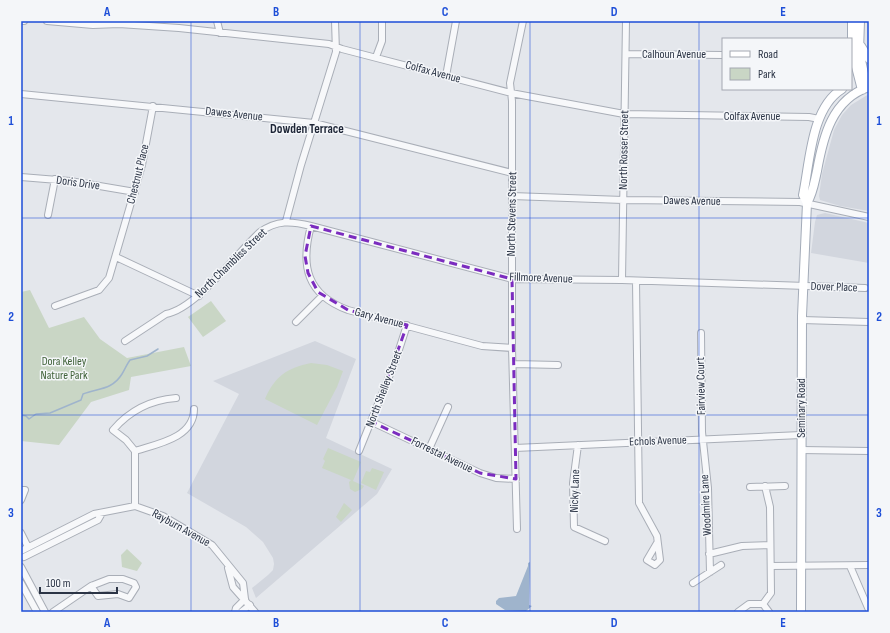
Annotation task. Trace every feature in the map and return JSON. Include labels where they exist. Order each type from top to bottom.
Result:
[{"type":"main road","name":"Seminary Road","points":[[801,612],[802,320],[807,203],[813,193],[819,158],[830,122],[835,113],[847,100],[866,88],[854,38],[860,21]]},
{"type":"main road","name":"Seminary Road","points":[[851,25],[852,38]]},
{"type":"main road","points":[[851,25],[854,38],[869,59]]},
{"type":"main road","name":"Seminary Road","points":[[852,51],[864,77]]},
{"type":"main road","points":[[852,83],[864,77]]},
{"type":"main road","name":"Seminary Road","points":[[807,203],[803,195],[818,119],[835,92]]},
{"type":"street","name":"Colfax Avenue","points":[[47,21],[93,25],[120,24],[329,44],[511,93],[624,114],[809,117],[818,119]]},
{"type":"street","points":[[217,21],[220,33]]},
{"type":"street","points":[[286,221],[334,59],[336,47],[335,21]]},
{"type":"street","points":[[376,57],[382,41],[382,21]]},
{"type":"street","points":[[446,76],[456,21]]},
{"type":"street","name":"North Stevens Street","points":[[517,529],[514,364],[512,348],[512,101],[510,83],[523,21]]},
{"type":"street","name":"North Rosser Street","points":[[622,280],[626,21]]},
{"type":"street","name":"Calhoun Avenue","points":[[626,54],[722,55]]},
{"type":"street","name":"Dawes Avenue","points":[[21,94],[314,123],[512,173]]},
{"type":"street","name":"Chestnut Place","points":[[55,306],[103,287],[109,278],[142,165],[153,106]]},
{"type":"street","name":"Doris Drive","points":[[21,177],[55,179],[135,192]]},
{"type":"street","points":[[48,215],[55,179]]},
{"type":"street","name":"Dawes Avenue","points":[[512,196],[623,200],[807,203],[869,217]]},
{"type":"street","name":"Fillmore Avenue","points":[[286,221],[311,226],[512,279],[622,280],[636,282],[803,286]]},
{"type":"street","name":"North Chambliss Street","points":[[125,341],[166,314],[172,313],[199,296],[260,232],[274,224],[286,221]]},
{"type":"street","name":"Gary Avenue","points":[[311,226],[305,250],[306,261],[311,279],[322,296],[348,310],[482,346],[512,348]]},
{"type":"street","points":[[116,256],[199,296]]},
{"type":"street","points":[[636,282],[639,503],[657,536],[657,543]]},
{"type":"street","name":"Dover Place","points":[[803,286],[865,288]]},
{"type":"street","points":[[296,322],[322,296]]},
{"type":"street","points":[[802,320],[869,322]]},
{"type":"street","name":"North Shelley Street","points":[[359,451],[372,422],[407,326]]},
{"type":"street","name":"Fairview Court","points":[[701,333],[703,439]]},
{"type":"street","points":[[514,364],[558,365]]},
{"type":"street","points":[[45,612],[21,567],[22,553],[28,547],[94,514],[135,506],[135,451],[126,440],[113,430],[125,417],[142,406],[156,401],[176,398]]},
{"type":"street","points":[[429,449],[448,407]]},
{"type":"street","points":[[135,451],[176,437],[183,432],[192,421],[194,409]]},
{"type":"street","name":"Forrestal Avenue","points":[[372,422],[488,476],[516,479]]},
{"type":"street","name":"Echols Avenue","points":[[515,448],[639,441],[801,435]]},
{"type":"street","name":"Woodmire Lane","points":[[703,439],[708,488],[708,554],[710,572]]},
{"type":"street","name":"Nicky Lane","points":[[578,445],[572,483],[574,527],[605,541]]},
{"type":"street","points":[[801,450],[869,451]]},
{"type":"street","points":[[763,604],[771,592],[770,507],[764,486]]},
{"type":"street","points":[[750,487],[785,486]]},
{"type":"street","points":[[21,490],[25,490],[21,500]]},
{"type":"street","name":"Rayburn Avenue","points":[[135,506],[163,516],[206,541],[220,553],[243,583],[245,599]]},
{"type":"street","points":[[22,553],[98,520],[102,513]]},
{"type":"street","points":[[21,533],[28,547]]},
{"type":"street","points":[[708,554],[742,546],[770,545]]},
{"type":"street","name":"Rayburn Avenue","points":[[227,564],[233,587],[255,612]]},
{"type":"street","points":[[693,583],[721,565]]},
{"type":"street","points":[[770,566],[869,565]]},
{"type":"street","points":[[850,566],[869,610]]},
{"type":"street","points":[[53,612],[91,586],[109,579],[128,580],[134,582],[136,587],[129,598],[118,594],[98,596],[91,586]]},
{"type":"street","points":[[21,583],[37,612]]},
{"type":"street","points":[[235,612],[245,599]]},
{"type":"street","points":[[738,612],[749,604],[763,604]]},
{"type":"street","points":[[763,604],[769,612]]},
{"type":"street","points":[[241,612],[250,605]]},
{"type":"highlighted area","points":[[311,226],[512,279],[516,479],[480,473],[372,422],[407,325],[348,310],[318,292],[308,273],[305,256]]},
{"type":"shaded area","points":[[869,94],[869,211],[840,206],[820,200],[819,196],[822,174],[834,130],[842,115],[851,105]]},
{"type":"shaded area","points":[[825,213],[869,223],[869,263],[811,253],[817,215]]},
{"type":"shaded area","points":[[315,341],[356,359],[326,438],[392,469],[377,494],[256,598],[252,588],[273,570],[274,564],[273,558],[263,542],[246,527],[187,493],[239,394],[213,381]]},
{"type":"green space","name":"Dora Kelley Nature Park","points":[[30,290],[49,328],[84,317],[100,339],[127,358],[184,347],[191,366],[131,377],[129,390],[91,402],[59,445],[21,441],[21,292]]},
{"type":"green space","points":[[211,301],[226,321],[203,337],[188,317]]},
{"type":"green space","points":[[311,363],[327,365],[343,371],[337,387],[317,425],[265,399],[273,384],[283,374]]},
{"type":"green space","points":[[328,448],[361,462],[353,481],[364,486],[362,489],[355,492],[350,489],[349,482],[351,480],[322,468],[325,461],[323,459]]},
{"type":"green space","points":[[372,468],[384,472],[376,490],[361,483],[366,471],[370,472]]},
{"type":"green space","points":[[344,503],[352,510],[341,522],[336,517]]},
{"type":"green space","points":[[127,549],[142,563],[137,571],[122,567],[121,555]]},
{"type":"water","points":[[530,562],[529,605],[532,606],[526,611],[505,610],[496,604],[496,601],[499,598],[516,596],[528,563]]},
{"type":"waterway","points":[[21,415],[26,416],[29,419],[36,414],[50,413],[81,400],[83,394],[105,388],[114,383],[122,374],[130,360],[147,356],[158,349]]},
{"type":"district","name":"Dowden Terrace","points":[[307,129]]}]
